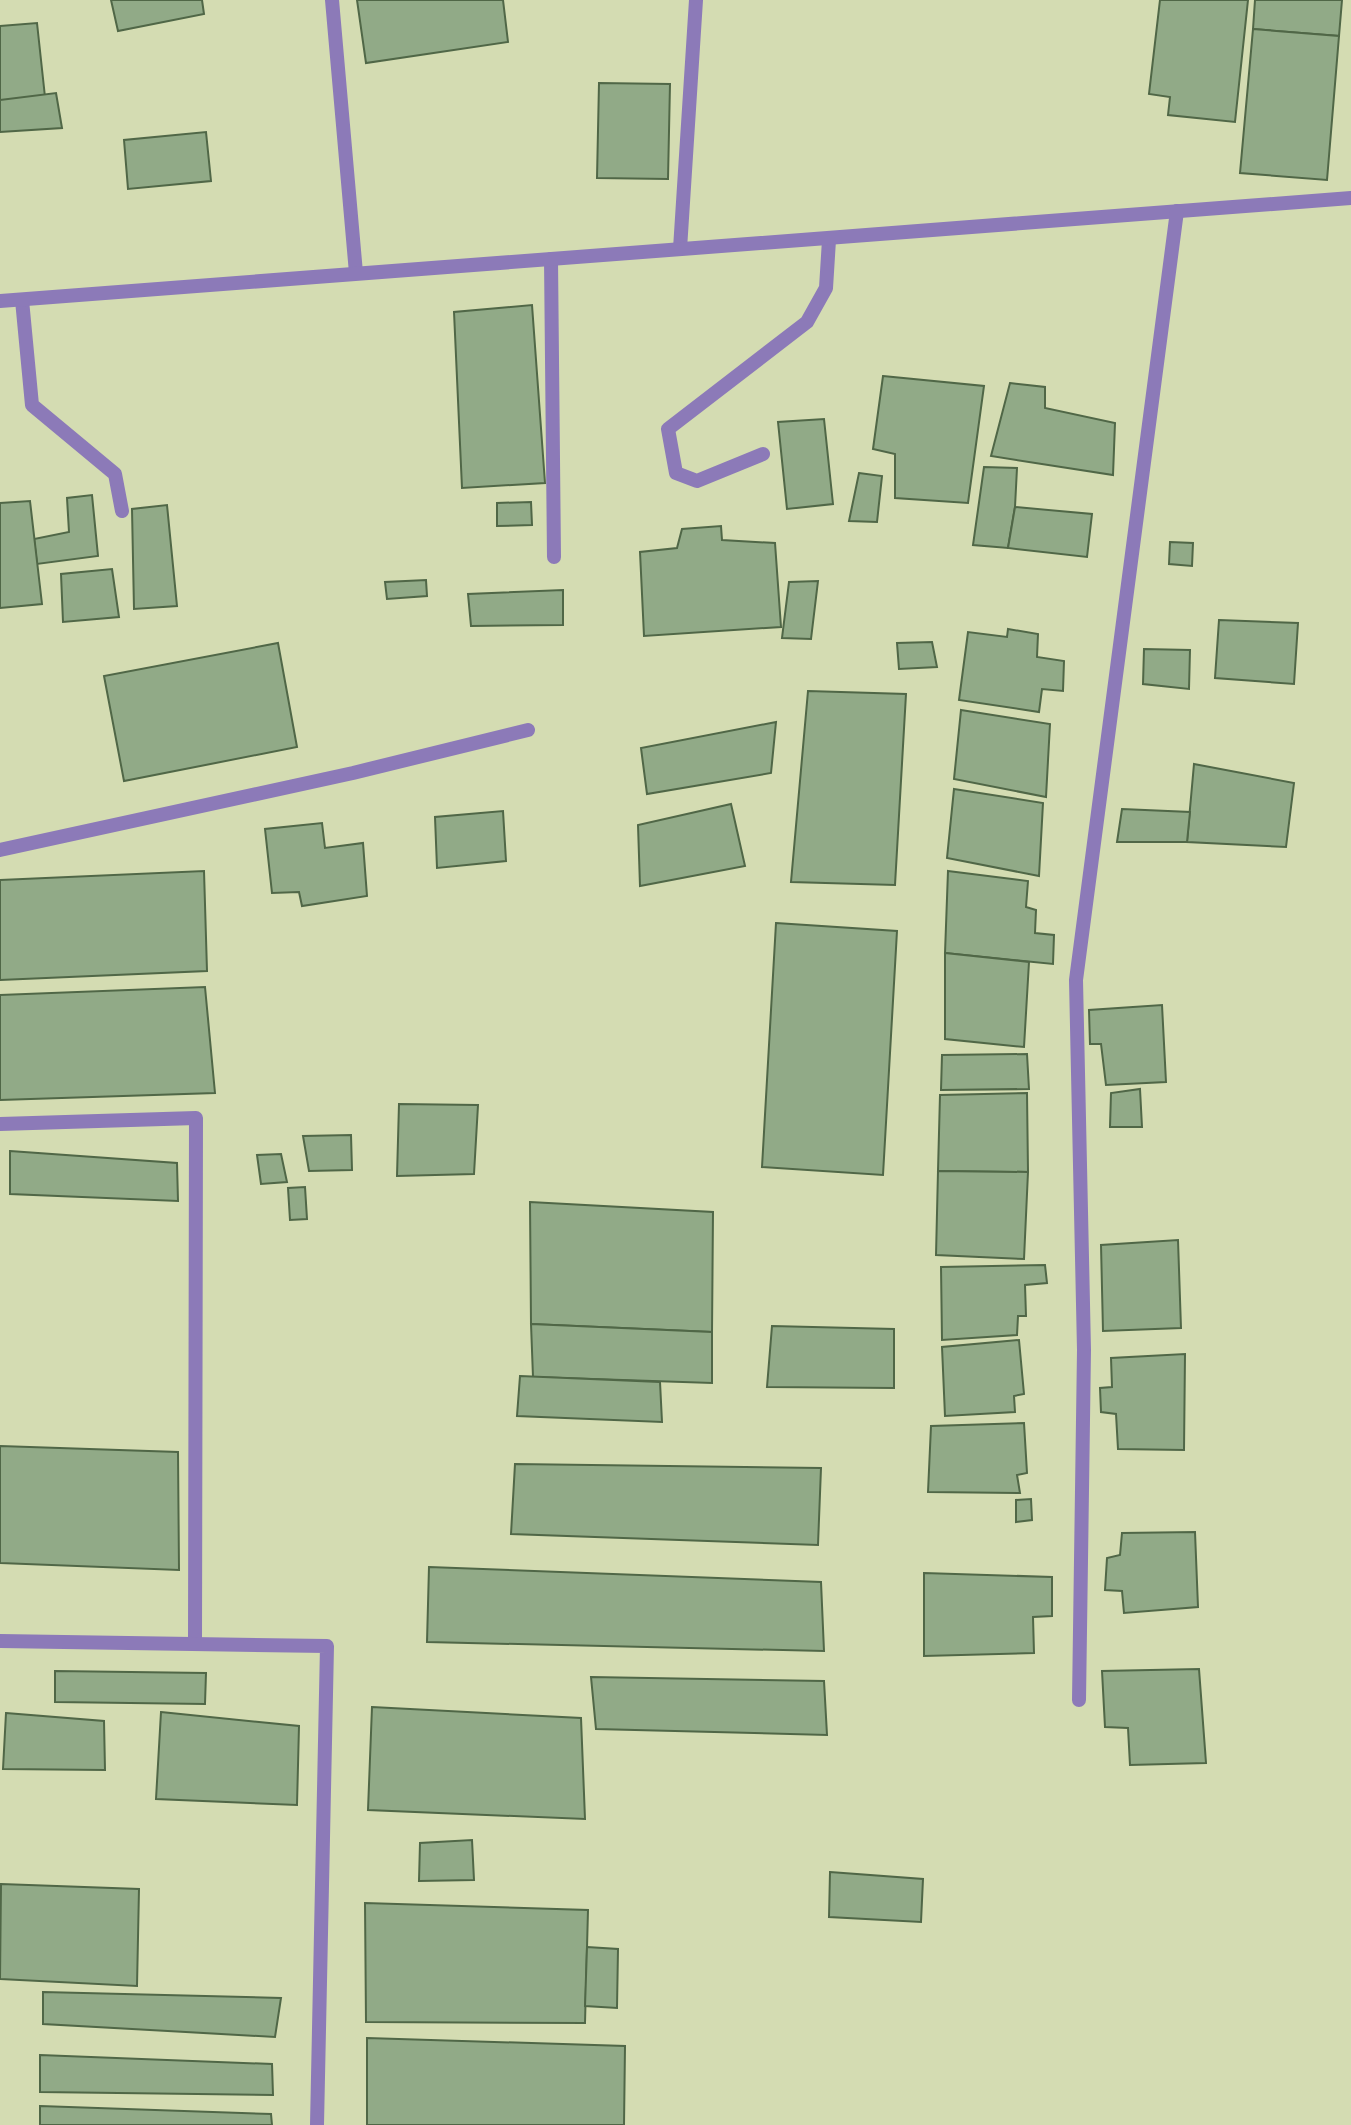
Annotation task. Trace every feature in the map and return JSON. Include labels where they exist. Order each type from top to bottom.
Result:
[{"type":"street","points":[[332,0],[356,273]]},
{"type":"street","points":[[680,249],[696,0]]},
{"type":"street","points":[[0,301],[551,258],[830,240],[1351,198]]},
{"type":"street","points":[[1079,1700],[1084,1350],[1076,981],[1177,211]]},
{"type":"street","points":[[763,454],[697,481],[676,473],[668,429],[807,322],[826,288],[830,240]]},
{"type":"street","points":[[551,258],[554,557]]},
{"type":"street","points":[[22,300],[32,405],[115,474],[122,510]]},
{"type":"street","points":[[0,850],[353,773],[528,730]]},
{"type":"street","points":[[0,1124],[196,1118],[195,1644]]},
{"type":"street","points":[[0,1641],[327,1646],[317,2125]]},
{"type":"building","points":[[111,0],[202,0],[204,14],[118,31]]},
{"type":"building","points":[[357,0],[503,0],[508,42],[366,63]]},
{"type":"building","points":[[1160,0],[1248,0],[1235,122],[1168,115],[1170,97],[1149,94]]},
{"type":"building","points":[[1255,0],[1342,0],[1339,36],[1253,29]]},
{"type":"building","points":[[37,23],[45,97],[0,101],[0,26]]},
{"type":"building","points":[[1253,29],[1339,36],[1327,180],[1240,173]]},
{"type":"building","points":[[599,83],[670,84],[668,179],[597,178]]},
{"type":"building","points":[[56,93],[62,128],[0,132],[0,100]]},
{"type":"building","points":[[206,132],[211,181],[128,189],[124,140]]},
{"type":"building","points":[[532,305],[545,483],[462,488],[454,312]]},
{"type":"building","points":[[883,376],[984,386],[968,503],[895,498],[895,454],[873,449]]},
{"type":"building","points":[[1010,383],[1045,387],[1045,408],[1115,423],[1113,475],[991,456]]},
{"type":"building","points":[[824,419],[833,504],[787,509],[778,422]]},
{"type":"building","points":[[984,467],[1017,468],[1015,507],[1008,548],[973,545]]},
{"type":"building","points":[[859,473],[882,476],[877,522],[849,521]]},
{"type":"building","points":[[92,495],[98,556],[37,564],[34,539],[69,532],[67,498]]},
{"type":"building","points":[[30,501],[42,604],[0,608],[0,503]]},
{"type":"building","points":[[531,502],[532,525],[497,526],[497,503]]},
{"type":"building","points":[[167,505],[177,606],[134,609],[132,509]]},
{"type":"building","points":[[1015,507],[1092,514],[1087,557],[1008,548]]},
{"type":"building","points":[[721,526],[722,540],[775,543],[781,627],[644,636],[640,552],[677,548],[682,529]]},
{"type":"building","points":[[1170,542],[1193,543],[1192,566],[1169,564]]},
{"type":"building","points":[[112,569],[119,617],[63,622],[61,574]]},
{"type":"building","points":[[426,580],[427,596],[387,599],[385,582]]},
{"type":"building","points":[[818,581],[811,639],[782,638],[789,582]]},
{"type":"building","points":[[563,590],[563,625],[471,626],[468,594]]},
{"type":"building","points":[[1219,620],[1298,623],[1294,684],[1215,678]]},
{"type":"building","points":[[1008,629],[1038,634],[1037,657],[1064,661],[1063,691],[1042,689],[1039,712],[959,700],[968,632],[1007,637]]},
{"type":"building","points":[[932,642],[937,667],[899,669],[897,643]]},
{"type":"building","points":[[278,643],[297,747],[124,781],[104,676]]},
{"type":"building","points":[[1144,649],[1190,650],[1189,689],[1143,684]]},
{"type":"building","points":[[808,691],[906,694],[895,885],[791,882]]},
{"type":"building","points":[[961,710],[1050,724],[1046,797],[954,779]]},
{"type":"building","points":[[776,722],[771,773],[647,794],[641,748]]},
{"type":"building","points":[[1194,764],[1294,783],[1286,847],[1187,842]]},
{"type":"building","points":[[954,789],[1043,803],[1039,876],[947,858]]},
{"type":"building","points":[[731,804],[745,866],[640,886],[638,825]]},
{"type":"building","points":[[1122,809],[1190,812],[1187,842],[1117,842]]},
{"type":"building","points":[[503,811],[506,861],[437,868],[435,817]]},
{"type":"building","points":[[322,823],[325,848],[363,843],[367,896],[302,906],[299,892],[272,893],[265,829]]},
{"type":"building","points":[[204,871],[207,971],[0,980],[0,880]]},
{"type":"building","points":[[948,871],[1028,881],[1026,907],[1036,910],[1035,933],[1054,935],[1053,964],[945,953]]},
{"type":"building","points":[[776,923],[897,931],[883,1175],[762,1167]]},
{"type":"building","points":[[945,953],[1029,962],[1024,1047],[945,1039]]},
{"type":"building","points":[[205,987],[215,1093],[0,1100],[0,995]]},
{"type":"building","points":[[1162,1005],[1166,1082],[1106,1085],[1101,1044],[1090,1044],[1089,1010]]},
{"type":"building","points":[[1027,1054],[1029,1089],[941,1090],[942,1055]]},
{"type":"building","points":[[1140,1089],[1142,1127],[1110,1127],[1111,1093]]},
{"type":"building","points":[[1027,1093],[1028,1172],[938,1171],[940,1095]]},
{"type":"building","points":[[399,1104],[478,1105],[474,1174],[397,1176]]},
{"type":"building","points":[[351,1135],[352,1170],[309,1171],[303,1136]]},
{"type":"building","points":[[10,1151],[177,1163],[178,1201],[10,1194]]},
{"type":"building","points":[[281,1154],[287,1182],[261,1184],[257,1155]]},
{"type":"building","points":[[938,1171],[1028,1172],[1024,1259],[936,1255]]},
{"type":"building","points":[[305,1187],[307,1219],[290,1220],[288,1188]]},
{"type":"building","points":[[530,1202],[713,1212],[712,1332],[531,1324]]},
{"type":"building","points":[[1178,1240],[1181,1328],[1103,1331],[1101,1245]]},
{"type":"building","points":[[1045,1265],[1047,1283],[1025,1285],[1026,1316],[1018,1316],[1017,1335],[942,1340],[941,1267]]},
{"type":"building","points":[[531,1324],[712,1332],[712,1383],[533,1377]]},
{"type":"building","points":[[772,1326],[894,1329],[894,1388],[767,1387]]},
{"type":"building","points":[[1019,1340],[1024,1394],[1014,1396],[1015,1412],[945,1416],[942,1347]]},
{"type":"building","points":[[1185,1354],[1184,1450],[1118,1449],[1116,1414],[1101,1412],[1100,1388],[1112,1387],[1111,1358]]},
{"type":"building","points":[[520,1376],[660,1382],[662,1422],[517,1416]]},
{"type":"building","points":[[1024,1423],[1027,1473],[1017,1475],[1020,1493],[928,1492],[931,1426]]},
{"type":"building","points":[[0,1446],[178,1452],[179,1570],[0,1563]]},
{"type":"building","points":[[515,1464],[821,1468],[818,1545],[511,1534]]},
{"type":"building","points":[[1031,1499],[1032,1520],[1016,1522],[1016,1500]]},
{"type":"building","points":[[1195,1532],[1198,1607],[1124,1613],[1122,1591],[1105,1590],[1107,1558],[1120,1555],[1122,1533]]},
{"type":"building","points":[[429,1567],[821,1582],[824,1651],[427,1642]]},
{"type":"building","points":[[924,1573],[1052,1577],[1052,1616],[1033,1617],[1034,1653],[924,1656]]},
{"type":"building","points":[[1199,1669],[1206,1763],[1130,1765],[1128,1728],[1105,1727],[1102,1671]]},
{"type":"building","points":[[55,1671],[206,1673],[205,1704],[55,1702]]},
{"type":"building","points":[[591,1677],[824,1681],[827,1735],[596,1729]]},
{"type":"building","points":[[372,1707],[581,1718],[585,1819],[368,1810]]},
{"type":"building","points":[[161,1712],[299,1726],[297,1805],[156,1799]]},
{"type":"building","points":[[6,1713],[104,1721],[105,1770],[3,1769]]},
{"type":"building","points":[[472,1840],[474,1880],[419,1881],[420,1843]]},
{"type":"building","points":[[830,1872],[923,1879],[921,1922],[829,1917]]},
{"type":"building","points":[[1,1884],[139,1889],[137,1986],[0,1979]]},
{"type":"building","points":[[365,1903],[588,1910],[585,2023],[366,2022]]},
{"type":"building","points":[[587,1947],[618,1949],[617,2008],[585,2006]]},
{"type":"building","points":[[43,1992],[281,1998],[275,2037],[43,2024]]},
{"type":"building","points":[[367,2038],[625,2046],[624,2125],[367,2125]]},
{"type":"building","points":[[40,2055],[272,2064],[273,2095],[40,2092]]},
{"type":"building","points":[[40,2106],[271,2114],[272,2125],[40,2125]]}]
